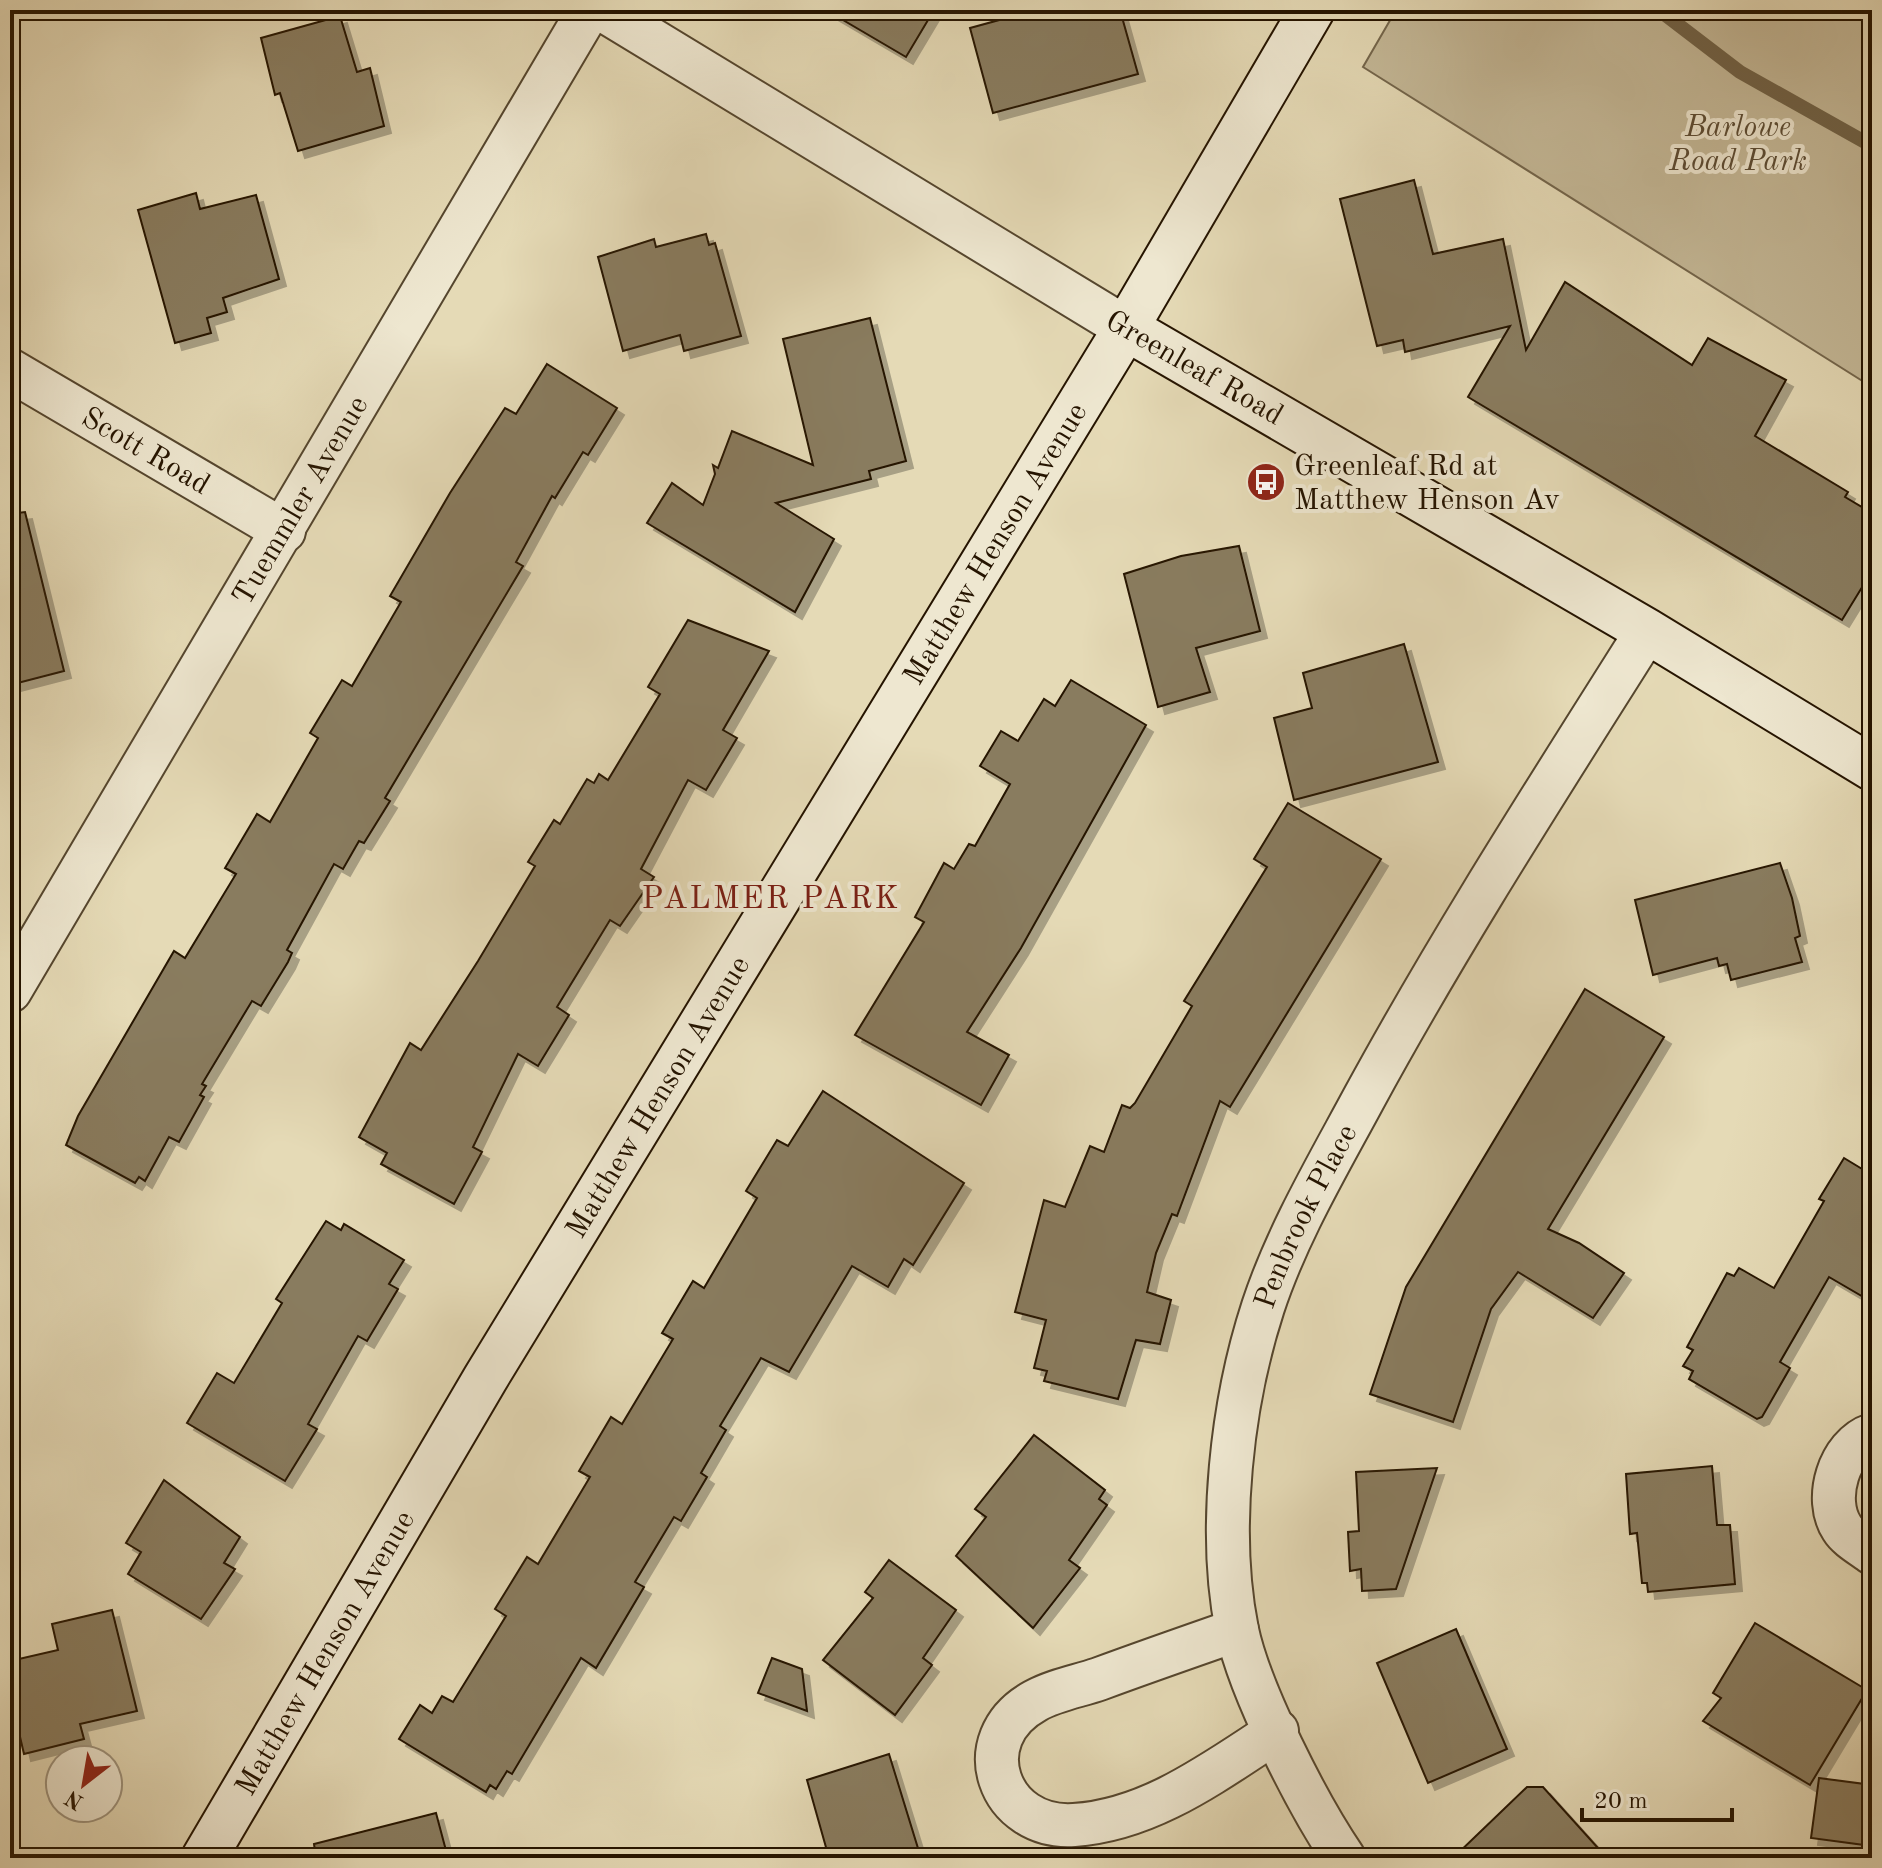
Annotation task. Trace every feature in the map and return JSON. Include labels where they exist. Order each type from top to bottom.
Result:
[{"type":"street","name":"Tuemmler Avenue","points":[[10,991],[589,10]]},
{"type":"street","name":"Greenleaf Road","points":[[603,10],[1126,328],[1647,631],[1872,768]]},
{"type":"street","name":"Matthew Henson Avenue","points":[[204,1858],[485,1379],[1126,328],[1312,10]]},
{"type":"street","name":"Scott Road","points":[[10,370],[284,531]]},
{"type":"street","name":"Penbrook Place","points":[[1344,1858],[1254,1682],[1237,1630],[1229,1541],[1230,1488],[1248,1360],[1270,1290],[1325,1169],[1411,1011],[1647,631]]},
{"type":"street","points":[[1872,1435],[1847,1455],[1834,1483],[1834,1506],[1843,1529],[1872,1553]]},
{"type":"street","points":[[1237,1630],[1035,1701],[1006,1725],[995,1755],[1000,1786],[1022,1811],[1050,1823],[1073,1825],[1109,1819],[1183,1793],[1277,1731]]},
{"type":"green space","name":"Barlowe Road Park","points":[[1396,10],[1872,10],[1872,387],[1363,67]]},
{"type":"building","points":[[826,10],[934,10],[906,57]]},
{"type":"building","points":[[1036,10],[1120,10],[1138,74],[993,113],[970,28]]},
{"type":"building","points":[[340,16],[357,72],[370,68],[384,126],[298,151],[280,93],[275,95],[261,38]]},
{"type":"building","points":[[1414,180],[1433,254],[1503,239],[1526,350],[1565,282],[1692,365],[1708,338],[1786,380],[1755,436],[1848,492],[1845,497],[1872,513],[1872,571],[1842,620],[1468,397],[1510,326],[1405,352],[1403,340],[1377,346],[1340,199]]},
{"type":"building","points":[[196,193],[200,209],[256,195],[279,279],[223,298],[227,312],[207,318],[211,333],[175,343],[138,210]]},
{"type":"building","points":[[706,234],[709,245],[715,243],[741,336],[684,351],[680,335],[623,351],[598,257],[654,239],[656,247]]},
{"type":"building","points":[[870,318],[906,461],[869,471],[871,479],[776,503],[834,539],[795,612],[647,523],[672,483],[703,505],[715,474],[713,465],[718,468],[732,431],[813,465],[783,339]]},
{"type":"building","points":[[547,364],[617,408],[588,455],[583,452],[555,498],[552,496],[516,562],[523,566],[385,798],[390,801],[364,843],[359,841],[343,869],[334,864],[287,950],[292,953],[288,962],[261,1006],[252,1001],[202,1084],[206,1086],[200,1095],[204,1097],[179,1142],[169,1137],[145,1181],[139,1177],[135,1183],[66,1145],[78,1116],[174,951],[185,958],[236,874],[225,868],[257,814],[270,822],[318,738],[310,733],[342,680],[352,686],[401,602],[390,596],[450,493],[505,408],[516,414]]},
{"type":"building","points":[[25,512],[64,671],[10,685],[10,514]]},
{"type":"building","points":[[1239,546],[1260,631],[1196,648],[1210,692],[1158,707],[1124,574],[1181,556]]},
{"type":"building","points":[[688,620],[769,651],[723,730],[737,738],[706,790],[688,780],[641,869],[654,877],[620,926],[610,920],[557,1007],[569,1015],[538,1066],[518,1054],[473,1147],[482,1152],[454,1204],[381,1164],[387,1153],[359,1137],[410,1043],[421,1050],[478,961],[535,866],[528,862],[554,820],[560,824],[587,779],[594,783],[599,774],[608,780],[660,694],[648,687]]},
{"type":"building","points":[[1404,644],[1438,762],[1294,800],[1274,718],[1312,708],[1303,673]]},
{"type":"building","points":[[1071,680],[1146,725],[1021,948],[967,1032],[1009,1055],[981,1105],[855,1035],[924,922],[915,917],[944,863],[954,869],[969,844],[975,846],[1010,784],[980,766],[1001,731],[1018,741],[1044,699],[1055,706]]},
{"type":"building","points":[[1288,803],[1381,859],[1230,1107],[1220,1101],[1177,1216],[1172,1214],[1156,1253],[1147,1292],[1171,1300],[1160,1344],[1136,1340],[1118,1399],[1044,1381],[1047,1371],[1034,1368],[1046,1320],[1015,1312],[1044,1200],[1065,1207],[1090,1146],[1104,1152],[1122,1105],[1130,1108],[1135,1103],[1192,1006],[1184,1001],[1267,867],[1254,859]]},
{"type":"building","points":[[1780,863],[1792,898],[1800,936],[1795,938],[1802,962],[1731,980],[1727,964],[1719,966],[1717,958],[1653,975],[1635,900]]},
{"type":"building","points":[[1585,989],[1664,1037],[1548,1229],[1579,1243],[1624,1273],[1593,1318],[1518,1272],[1491,1309],[1453,1422],[1370,1394],[1406,1287]]},
{"type":"building","points":[[823,1091],[964,1183],[913,1265],[904,1259],[888,1287],[852,1266],[789,1372],[761,1358],[720,1426],[726,1430],[701,1473],[707,1477],[681,1521],[674,1517],[635,1582],[644,1587],[596,1668],[581,1658],[512,1774],[507,1771],[496,1789],[490,1785],[486,1792],[399,1739],[420,1705],[432,1713],[442,1696],[453,1702],[506,1616],[495,1609],[527,1557],[538,1564],[590,1477],[579,1471],[611,1417],[622,1424],[673,1339],[662,1333],[693,1281],[704,1288],[757,1198],[746,1191],[777,1140],[788,1146]]},
{"type":"building","points":[[1844,1158],[1872,1175],[1872,1302],[1829,1277],[1780,1362],[1790,1368],[1762,1417],[1757,1419],[1689,1379],[1693,1371],[1683,1366],[1693,1350],[1687,1347],[1727,1273],[1734,1276],[1739,1268],[1774,1288],[1824,1201],[1819,1199]]},
{"type":"building","points":[[326,1221],[341,1230],[344,1224],[404,1260],[389,1284],[398,1289],[367,1341],[358,1336],[308,1424],[317,1429],[285,1481],[187,1423],[217,1373],[234,1383],[282,1303],[276,1299]]},
{"type":"building","points":[[1034,1435],[1105,1490],[1099,1499],[1107,1505],[1069,1560],[1080,1568],[1033,1628],[956,1556],[986,1517],[975,1509]]},
{"type":"building","points":[[1712,1466],[1717,1525],[1730,1525],[1735,1584],[1648,1592],[1647,1583],[1642,1583],[1637,1533],[1630,1534],[1626,1474]]},
{"type":"building","points":[[1437,1468],[1396,1589],[1362,1591],[1361,1569],[1350,1571],[1348,1532],[1359,1531],[1356,1472]]},
{"type":"building","points":[[164,1480],[240,1537],[224,1563],[235,1569],[201,1619],[128,1574],[141,1552],[126,1543]]},
{"type":"building","points":[[889,1560],[956,1610],[923,1658],[932,1665],[895,1715],[823,1660],[873,1598],[865,1592]]},
{"type":"building","points":[[112,1610],[137,1711],[80,1724],[84,1739],[64,1744],[44,1744],[44,1749],[24,1754],[10,1694],[10,1661],[58,1650],[52,1624]]},
{"type":"building","points":[[1755,1623],[1867,1690],[1810,1785],[1703,1721],[1721,1698],[1713,1693]]},
{"type":"building","points":[[1456,1629],[1507,1749],[1428,1783],[1377,1663]]},
{"type":"building","points":[[772,1658],[802,1669],[807,1711],[758,1693]]},
{"type":"building","points":[[889,1754],[921,1858],[829,1858],[807,1780]]},
{"type":"building","points":[[1819,1778],[1872,1785],[1872,1846],[1811,1838]]},
{"type":"building","points":[[1527,1787],[1543,1787],[1607,1858],[1453,1858]]},
{"type":"building","points":[[436,1813],[448,1858],[316,1858],[314,1844]]},
{"type":"waterway","points":[[1659,10],[1740,72],[1872,146]]},
{"type":"place","name":"Greenleaf Rd at Matthew Henson Av","points":[[1266,482]]},
{"type":"district","name":"PALMER PARK","points":[[771,897]]}]
